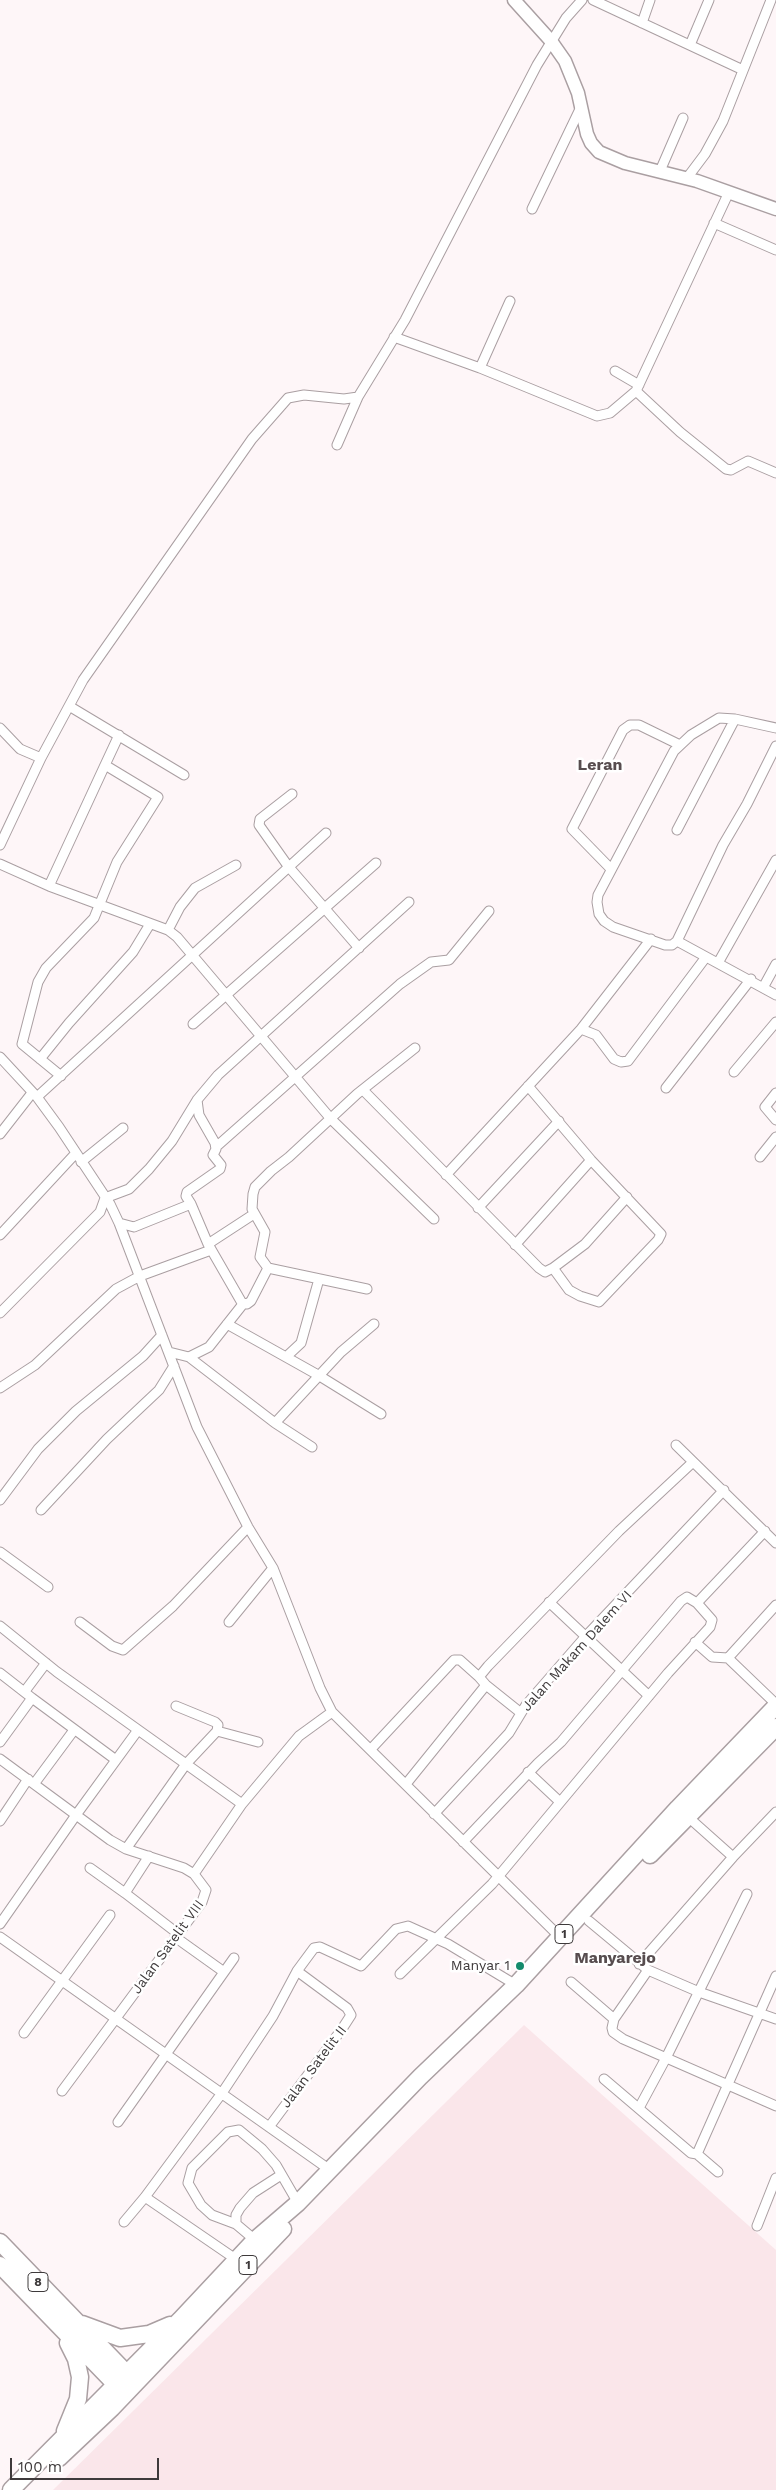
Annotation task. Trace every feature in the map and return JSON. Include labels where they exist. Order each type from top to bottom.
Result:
[{"type":"highway","name":"1","points":[[11,2490],[58,2444],[126,2384],[180,2320],[255,2240],[298,2203],[413,2084],[516,1985],[678,1808],[776,1705]]},
{"type":"highway","name":"1","points":[[24,2490],[334,2173],[352,2161],[523,1992],[589,1921],[692,1821],[776,1727]]},
{"type":"highway","name":"8","points":[[1,2243],[68,2325]]},
{"type":"highway","name":"8","points":[[0,2264],[68,2325],[126,2384]]},
{"type":"highway","points":[[58,2444],[73,2415],[78,2399],[80,2377],[68,2325],[91,2329],[120,2338],[149,2334],[180,2320]]},
{"type":"main road","points":[[514,0],[551,41],[566,61],[573,76],[591,143],[599,152],[625,163],[687,178],[776,209]]},
{"type":"street","points":[[337,446],[358,397],[394,337],[551,41],[582,0]]},
{"type":"street","points":[[593,0],[743,70]]},
{"type":"street","points":[[642,23],[650,0]]},
{"type":"street","points":[[690,45],[709,0]]},
{"type":"street","points":[[687,178],[717,132],[771,0]]},
{"type":"street","points":[[532,209],[581,107]]},
{"type":"street","points":[[660,171],[683,118]]},
{"type":"street","points":[[394,337],[480,368],[597,416],[610,413],[637,388],[729,192]]},
{"type":"street","points":[[714,223],[776,250]]},
{"type":"street","points":[[480,368],[510,302]]},
{"type":"street","points":[[615,371],[637,388],[693,443],[726,469],[731,470],[748,461],[776,473]]},
{"type":"street","points":[[0,845],[41,758],[83,680],[236,460],[283,402],[298,395],[344,400],[358,397]]},
{"type":"street","points":[[69,706],[184,775]]},
{"type":"street","points":[[776,728],[735,719],[719,718],[713,720],[680,745],[669,758],[598,895],[596,902],[599,914],[613,927],[668,945],[677,941],[723,845],[747,804],[776,746]]},
{"type":"street","points":[[677,830],[735,719]]},
{"type":"street","points":[[612,869],[572,829],[623,730],[630,725],[639,726],[680,745]]},
{"type":"street","points":[[0,728],[20,749],[41,758]]},
{"type":"street","points":[[49,886],[120,735]]},
{"type":"street","points":[[61,1076],[22,1044],[38,982],[46,968],[92,921],[117,862],[158,799],[105,765]]},
{"type":"street","points":[[292,794],[258,823],[288,866],[359,948]]},
{"type":"street","points":[[0,1134],[34,1095],[61,1076],[326,833]]},
{"type":"street","points":[[718,963],[776,860]]},
{"type":"street","points":[[194,1024],[376,863]]},
{"type":"street","points":[[0,864],[49,886],[168,930],[331,1119],[434,1219]]},
{"type":"street","points":[[168,930],[180,907],[195,888],[236,864]]},
{"type":"street","points":[[0,1313],[100,1212],[105,1198],[129,1189],[149,1169],[172,1141],[197,1100],[218,1075],[409,902]]},
{"type":"street","points":[[243,1304],[231,1287],[210,1247],[186,1196],[187,1192],[220,1169],[221,1165],[213,1155],[216,1147],[416,972],[431,962],[449,960],[488,910]]},
{"type":"street","points":[[40,1059],[68,1023],[133,952],[150,924]]},
{"type":"street","points":[[446,1175],[581,1029],[651,939]]},
{"type":"street","points":[[677,941],[764,986],[776,995]]},
{"type":"street","points":[[581,1029],[596,1035],[614,1059],[621,1062],[628,1061],[706,957]]},
{"type":"street","points":[[764,986],[776,964]]},
{"type":"street","points":[[666,1088],[751,979]]},
{"type":"street","points":[[734,1072],[776,1022]]},
{"type":"street","points":[[367,1289],[268,1268],[260,1257],[265,1232],[254,1214],[252,1205],[255,1187],[363,1090],[416,1048]]},
{"type":"street","points":[[0,1057],[34,1095],[76,1154],[119,1222],[197,1427],[248,1527],[273,1568],[320,1688],[332,1712],[561,1938]]},
{"type":"street","points":[[528,1086],[591,1160],[660,1232],[661,1236],[602,1301],[586,1299],[569,1290],[553,1268]]},
{"type":"street","points":[[363,1090],[515,1245],[539,1268],[546,1272],[585,1244],[626,1197]]},
{"type":"street","points":[[776,1093],[766,1108],[776,1120]]},
{"type":"street","points":[[197,1100],[199,1115],[216,1147]]},
{"type":"street","points":[[478,1208],[559,1121]]},
{"type":"street","points":[[81,1162],[122,1128]]},
{"type":"street","points":[[760,1157],[776,1137]]},
{"type":"street","points":[[0,1236],[76,1154]]},
{"type":"street","points":[[515,1245],[591,1160]]},
{"type":"street","points":[[119,1222],[134,1227],[191,1204]]},
{"type":"street","points":[[0,1388],[35,1365],[112,1293],[140,1276],[210,1247],[254,1214]]},
{"type":"street","points":[[189,1356],[214,1343],[243,1304],[251,1301],[268,1268]]},
{"type":"street","points":[[286,1357],[301,1343],[319,1279]]},
{"type":"street","points":[[227,1324],[318,1375],[381,1414]]},
{"type":"street","points":[[275,1423],[318,1375],[341,1352],[374,1324]]},
{"type":"street","points":[[0,1500],[38,1449],[76,1411],[143,1356],[162,1335]]},
{"type":"street","points":[[169,1352],[189,1356],[275,1423],[312,1447]]},
{"type":"street","points":[[41,1510],[106,1439],[159,1390],[174,1366]]},
{"type":"street","points":[[676,1445],[776,1543]]},
{"type":"street","points":[[479,1677],[619,1531],[693,1462]]},
{"type":"street","name":"Jalan Makam Dalem VI","points":[[434,1814],[509,1733],[521,1713],[586,1636],[724,1490]]},
{"type":"street","points":[[80,1622],[112,1646],[123,1650],[173,1606],[248,1527]]},
{"type":"street","points":[[697,1603],[765,1531]]},
{"type":"street","points":[[0,1552],[48,1587]]},
{"type":"street","points":[[229,1622],[273,1568]]},
{"type":"street","points":[[400,1974],[492,1884],[712,1622],[697,1603],[685,1597],[578,1723],[528,1772],[464,1842]]},
{"type":"street","points":[[549,1602],[649,1696]]},
{"type":"street","points":[[728,1658],[776,1605]]},
{"type":"street","points":[[1,1628],[46,1663],[242,1804]]},
{"type":"street","points":[[695,1642],[712,1657],[728,1658],[776,1705]]},
{"type":"street","points":[[371,1750],[454,1660],[460,1660],[486,1686],[521,1713]]},
{"type":"street","points":[[24,1692],[46,1663]]},
{"type":"street","points":[[0,1673],[116,1760]]},
{"type":"street","points":[[406,1784],[486,1686]]},
{"type":"street","points":[[0,1742],[32,1698]]},
{"type":"street","points":[[126,1849],[186,1764],[217,1732],[218,1725],[214,1722],[176,1706]]},
{"type":"street","points":[[0,1759],[126,1849],[171,1863],[194,1874],[242,1804],[299,1736],[332,1712]]},
{"type":"street","points":[[0,1821],[74,1730]]},
{"type":"street","points":[[0,1924],[138,1730]]},
{"type":"street","points":[[217,1732],[258,1742]]},
{"type":"street","points":[[528,1772],[560,1802]]},
{"type":"street","points":[[639,1964],[733,1857],[776,1812]]},
{"type":"street","points":[[692,1821],[733,1857]]},
{"type":"street","points":[[125,1893],[150,1856]]},
{"type":"street","points":[[90,1868],[125,1893],[224,1972]]},
{"type":"street","name":"Jalan Satelit VIII","points":[[62,2091],[205,1895],[202,1882],[194,1874]]},
{"type":"street","points":[[639,2108],[748,1894]]},
{"type":"street","points":[[24,2033],[110,1915]]},
{"type":"street","points":[[589,1921],[648,1970],[699,1992],[776,2019]]},
{"type":"street","points":[[124,2222],[145,2197],[222,2093],[268,2024],[297,1971],[317,1947],[361,1966],[396,1928],[404,1925],[435,1938],[489,1967],[516,1985]]},
{"type":"street","points":[[1,1941],[62,1980],[330,2170]]},
{"type":"street","points":[[118,2122],[234,1958]]},
{"type":"street","points":[[648,1970],[614,2019],[613,2032],[623,2039],[776,2106]]},
{"type":"street","name":"Jalan Satelit II","points":[[269,2127],[351,2015],[347,2008],[297,1971]]},
{"type":"street","points":[[697,2154],[776,1976]]},
{"type":"street","points":[[571,1982],[614,2019]]},
{"type":"street","points":[[604,2079],[692,2153],[697,2154],[718,2172]]},
{"type":"street","points":[[255,2240],[236,2224],[212,2215],[201,2205],[188,2183],[192,2168],[228,2132],[239,2130],[262,2149],[276,2165],[298,2203]]},
{"type":"street","points":[[236,2224],[236,2215],[253,2193],[281,2175]]},
{"type":"street","points":[[757,2226],[776,2178]]},
{"type":"street","points":[[145,2197],[237,2260]]},
{"type":"shaded area","points":[[524,2025],[776,2250],[776,2490],[53,2490]]},
{"type":"place","name":"Manyar 1","points":[[520,1966]]},
{"type":"district","name":"Leran","points":[[600,765]]},
{"type":"district","name":"Manyarejo","points":[[615,1958]]}]
